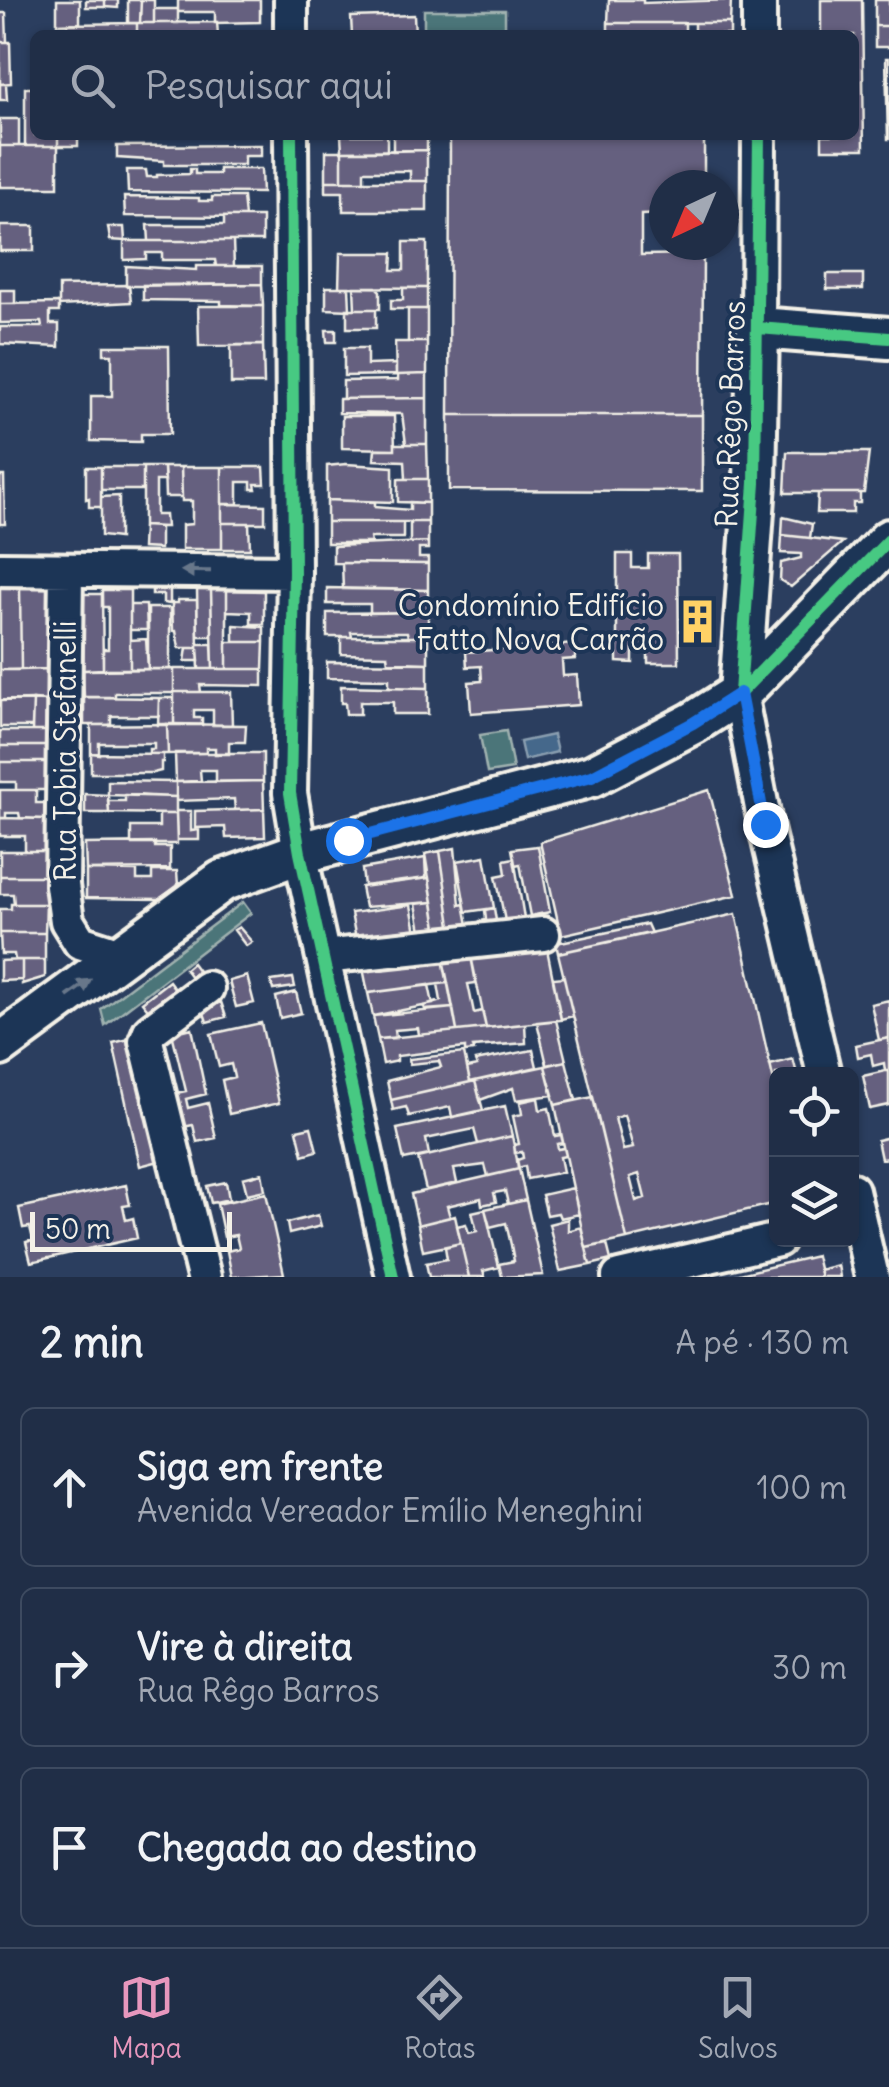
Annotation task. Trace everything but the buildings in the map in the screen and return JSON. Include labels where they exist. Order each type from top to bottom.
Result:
[{"type":"main road","points":[[758,328],[889,338]]},
{"type":"main road","name":"Rua Rêgo Barros","points":[[740,693],[756,483],[758,328]]},
{"type":"main road","points":[[0,1045],[222,882],[300,853],[592,776],[693,723],[740,693],[889,540]]},
{"type":"street","points":[[290,0],[291,30]]},
{"type":"street","points":[[759,0],[759,30]]},
{"type":"street","points":[[291,140],[294,572],[290,792],[322,957],[394,1277]]},
{"type":"street","name":"Rua Rêgo Barros","points":[[758,328],[759,140]]},
{"type":"street","points":[[0,570],[294,572]]},
{"type":"street","name":"Rua Tobia Stefanelli","points":[[66,570],[64,903],[67,921],[80,942],[123,956]]},
{"type":"street","name":"Rua Rêgo Barros","points":[[740,693],[765,824],[822,1067]]},
{"type":"street","points":[[322,957],[543,934]]},
{"type":"street","points":[[204,1277],[146,1042],[150,1031],[208,988]]},
{"type":"street","points":[[863,1212],[872,1277]]},
{"type":"street","points":[[619,1277],[769,1242]]},
{"type":"green space","points":[[424,10],[505,10],[505,30],[424,30]]},
{"type":"green space","points":[[506,731],[513,769],[487,773],[480,735]]},
{"type":"green space","points":[[243,902],[251,913],[105,1025],[101,1009]]},
{"type":"water","points":[[553,735],[557,752],[524,760],[520,742]]},
{"type":"cycle path","points":[[291,140],[294,572],[290,793],[393,1277]]},
{"type":"cycle path","points":[[740,693],[755,483],[759,140]]},
{"type":"cycle path","points":[[758,328],[889,338]]},
{"type":"cycle path","points":[[740,693],[889,540]]},
{"type":"place","name":"Condomínio Edifício Fatto Nova Carrão","points":[[697,622]]},
{"type":"route","points":[[348,840],[592,776],[693,723],[740,693],[765,824]]}]
